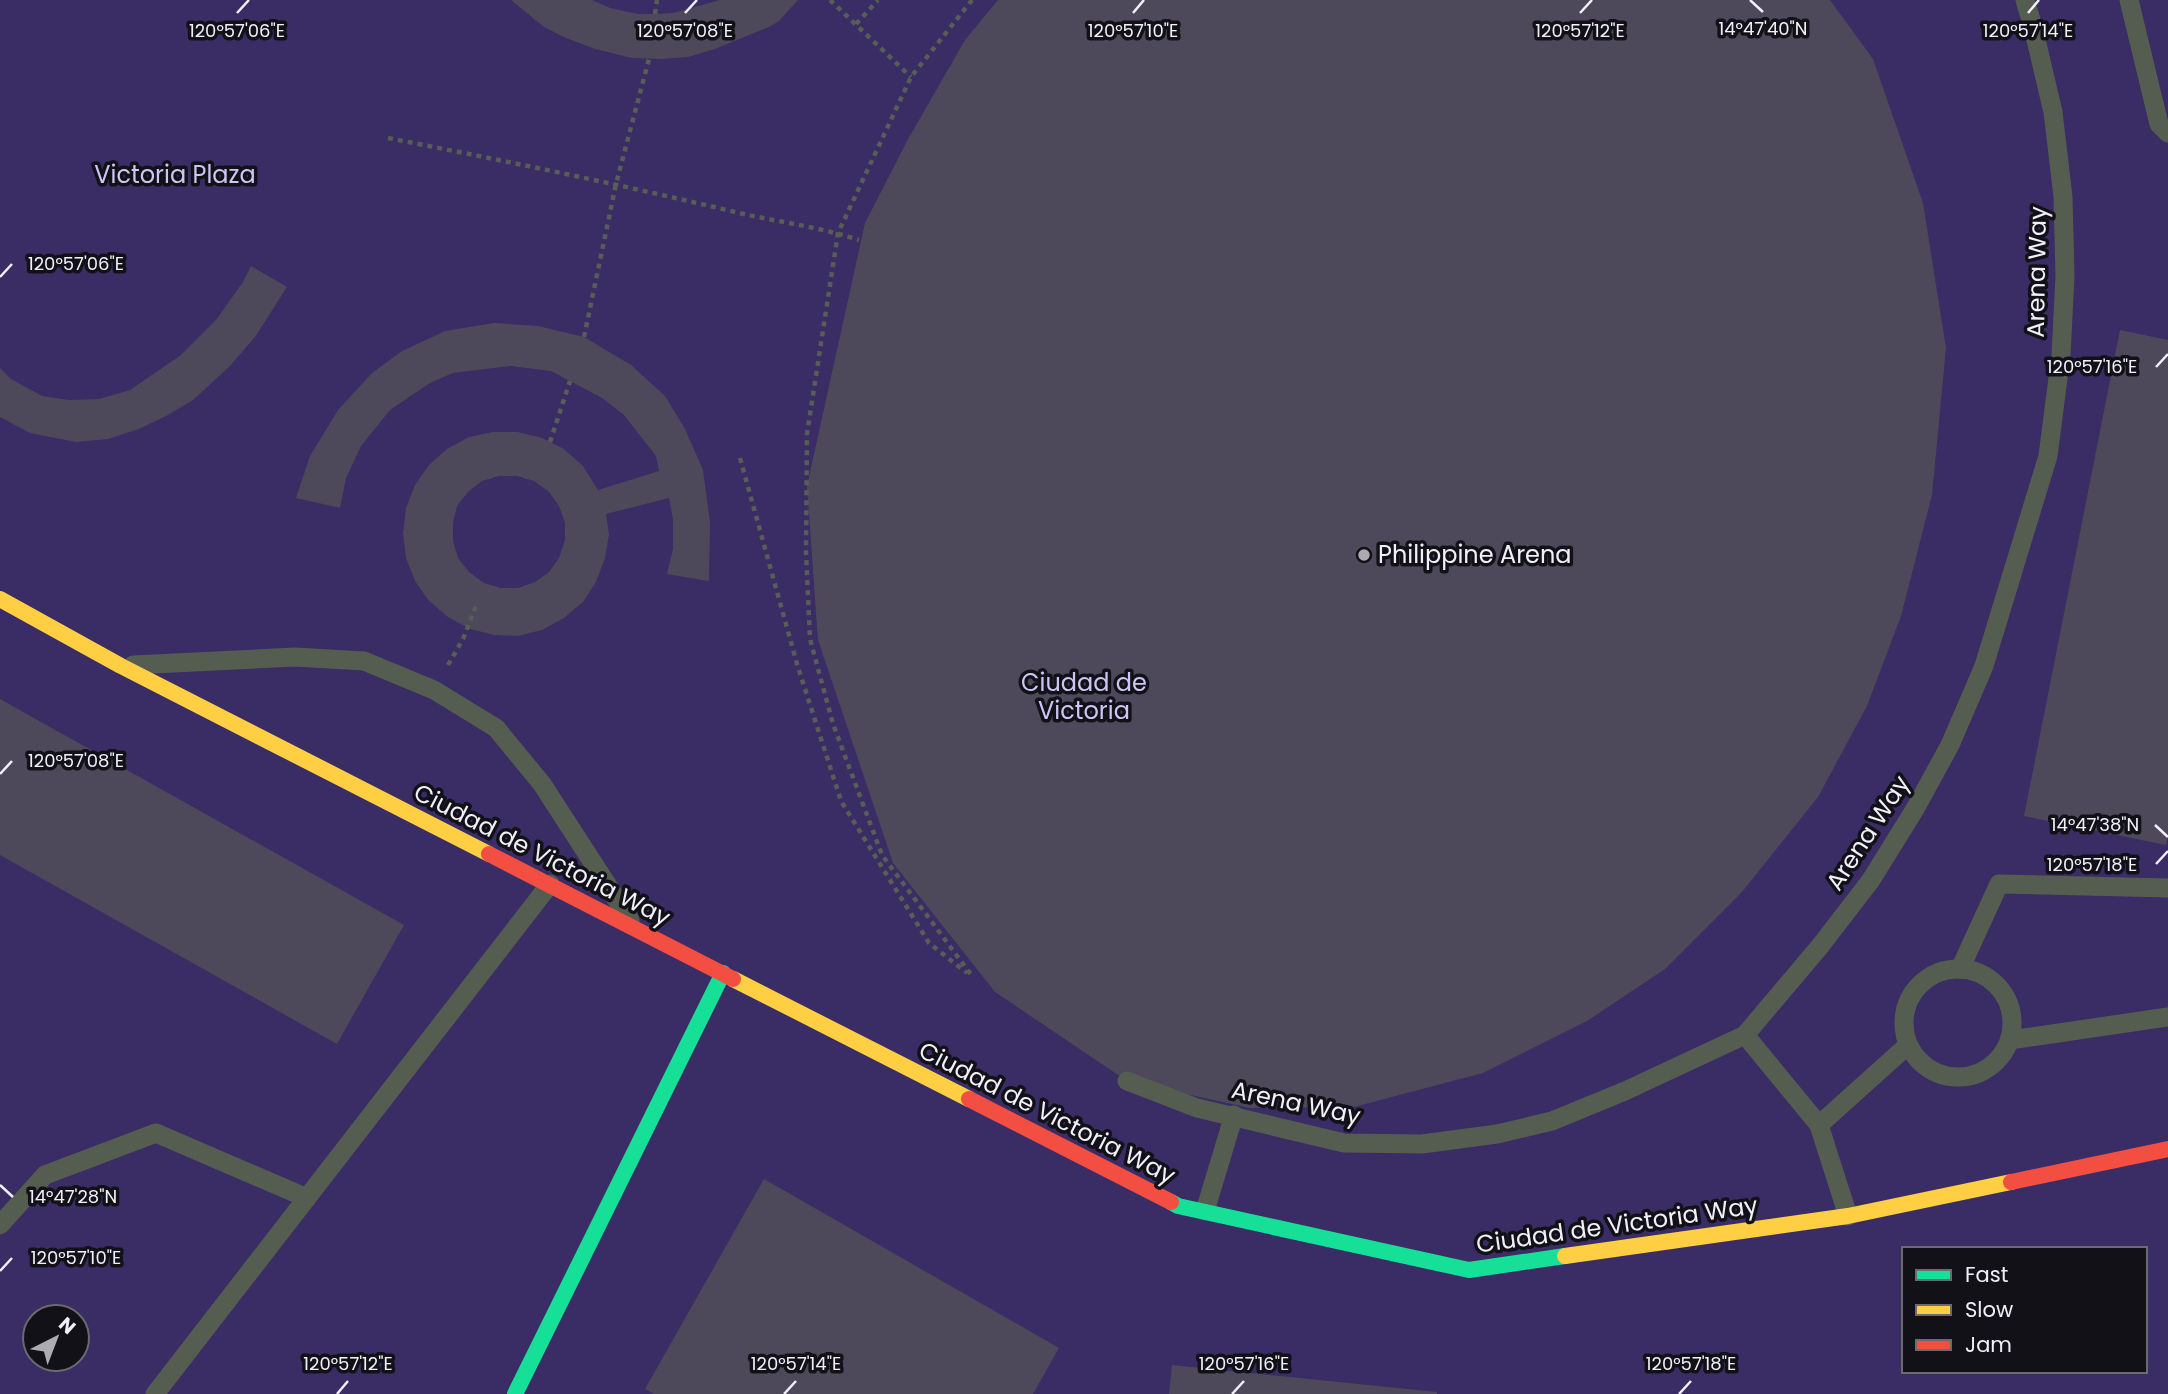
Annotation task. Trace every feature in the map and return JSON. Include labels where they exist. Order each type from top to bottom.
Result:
[{"type":"street","name":"Ciudad de Victoria Way","points":[[0,599],[121,666],[1178,1206],[1469,1270],[1848,1216],[2168,1149]]},
{"type":"street","points":[[515,1394],[723,973]]},
{"type":"lane","name":"Arena Way","points":[[1127,1081],[1197,1108],[1344,1143],[1422,1144],[1497,1134],[1552,1121],[1625,1091],[1745,1035],[1821,945],[1871,880],[1916,809],[1950,745],[1984,666],[2048,456],[2061,355],[2065,289],[2063,197],[2053,112],[2034,27],[2025,0]]},
{"type":"lane","points":[[2129,0],[2159,124],[2168,133]]},
{"type":"lane","points":[[121,666],[295,657],[364,661],[435,690],[496,728],[542,785],[636,929]]},
{"type":"lane","points":[[155,1394],[550,884]]},
{"type":"lane","points":[[1960,969],[1999,884],[2168,888]]},
{"type":"lane","points":[[1960,969],[1976,972],[1991,980],[2003,992],[2012,1015],[2010,1040],[2003,1055],[1992,1067],[1977,1075],[1945,1077],[1930,1071],[1917,1060],[1908,1045],[1904,1027],[1906,1009],[1913,992],[1926,979],[1942,971],[1960,969]]},
{"type":"lane","points":[[2010,1040],[2168,1017]]},
{"type":"lane","points":[[1745,1035],[1819,1125],[1848,1216]]},
{"type":"lane","points":[[1819,1125],[1908,1045]]},
{"type":"lane","points":[[1205,1211],[1234,1115]]},
{"type":"lane","points":[[0,1225],[45,1175],[156,1133],[307,1198]]},
{"type":"path","points":[[655,14],[657,0]]},
{"type":"path","points":[[830,0],[911,77]]},
{"type":"path","points":[[856,24],[878,0]]},
{"type":"path","points":[[740,458],[797,664],[841,801],[929,943],[972,976],[882,855],[834,724],[810,639],[806,553],[807,435],[838,233],[911,77],[972,0]]},
{"type":"path","points":[[584,337],[616,184],[649,59]]},
{"type":"path","points":[[388,138],[616,184],[838,233],[859,240]]},
{"type":"path","points":[[550,442],[570,380]]},
{"type":"path","points":[[435,690],[463,639],[476,606]]},
{"type":"green space","name":"Ciudad de Victoria","points":[[0,0],[2168,0],[2168,1394],[0,1394]]},
{"type":"building","points":[[511,0],[592,0],[610,8],[638,14],[655,14],[673,13],[720,0],[798,0],[779,21],[769,27],[688,57],[660,59],[632,58],[595,49],[566,38],[544,27]]},
{"type":"building","name":"Philippine Arena","points":[[998,0],[1830,0],[1873,59],[1923,203],[1946,348],[1932,495],[1901,616],[1867,706],[1818,797],[1742,892],[1665,969],[1587,1021],[1483,1073],[1354,1107],[1250,1108],[1127,1081],[995,992],[893,863],[818,640],[807,486],[865,223],[907,141],[965,40]]},
{"type":"building","points":[[251,266],[287,287],[255,337],[229,367],[193,400],[139,429],[108,439],[76,442],[30,433],[0,417],[0,368],[11,379],[42,396],[69,400],[99,399],[130,390],[181,355],[216,320]]},
{"type":"building","points":[[494,323],[538,326],[584,337],[631,365],[665,396],[685,429],[703,470],[710,522],[709,581],[667,574],[673,549],[673,519],[669,498],[606,514],[609,534],[605,558],[596,582],[583,602],[564,618],[542,630],[518,636],[494,635],[470,629],[448,617],[429,601],[415,581],[406,558],[403,533],[406,508],[415,485],[429,465],[447,449],[469,437],[493,432],[518,432],[542,438],[564,449],[583,466],[598,490],[659,471],[656,456],[624,415],[602,398],[551,371],[511,366],[453,373],[430,383],[390,410],[361,446],[346,478],[340,508],[296,498],[310,456],[338,410],[372,373],[402,351],[445,331]],"holes":[[[499,476],[517,476],[534,481],[549,492],[559,506],[565,523],[565,540],[559,558],[549,572],[535,582],[518,588],[501,588],[484,583],[469,572],[458,558],[453,541],[453,523],[457,506],[468,492],[482,481]]]},
{"type":"building","points":[[2120,330],[2168,340],[2166,845],[2024,816]]},
{"type":"building","points":[[0,699],[404,925],[337,1044],[0,855]]},
{"type":"building","points":[[764,1179],[1059,1348],[1033,1394],[654,1394],[645,1389]]},
{"type":"building","points":[[1172,1365],[1437,1392],[1437,1394],[1169,1394]]},
{"type":"traffic: fast","points":[[515,1394],[723,973]]},
{"type":"traffic: fast","points":[[1171,1202],[1178,1206],[1469,1270],[1565,1256]]},
{"type":"traffic: slow","points":[[0,599],[121,666],[489,854]]},
{"type":"traffic: slow","points":[[733,979],[969,1099]]},
{"type":"traffic: slow","points":[[1565,1256],[1848,1216],[2011,1182]]},
{"type":"traffic: jam","points":[[489,854],[733,979]]},
{"type":"traffic: jam","points":[[969,1099],[1171,1202]]},
{"type":"traffic: jam","points":[[2011,1182],[2168,1149]]},
{"type":"place","name":"Philippine Arena","points":[[1364,555]]},
{"type":"park label","name":"Victoria Plaza","points":[[175,175]]}]
